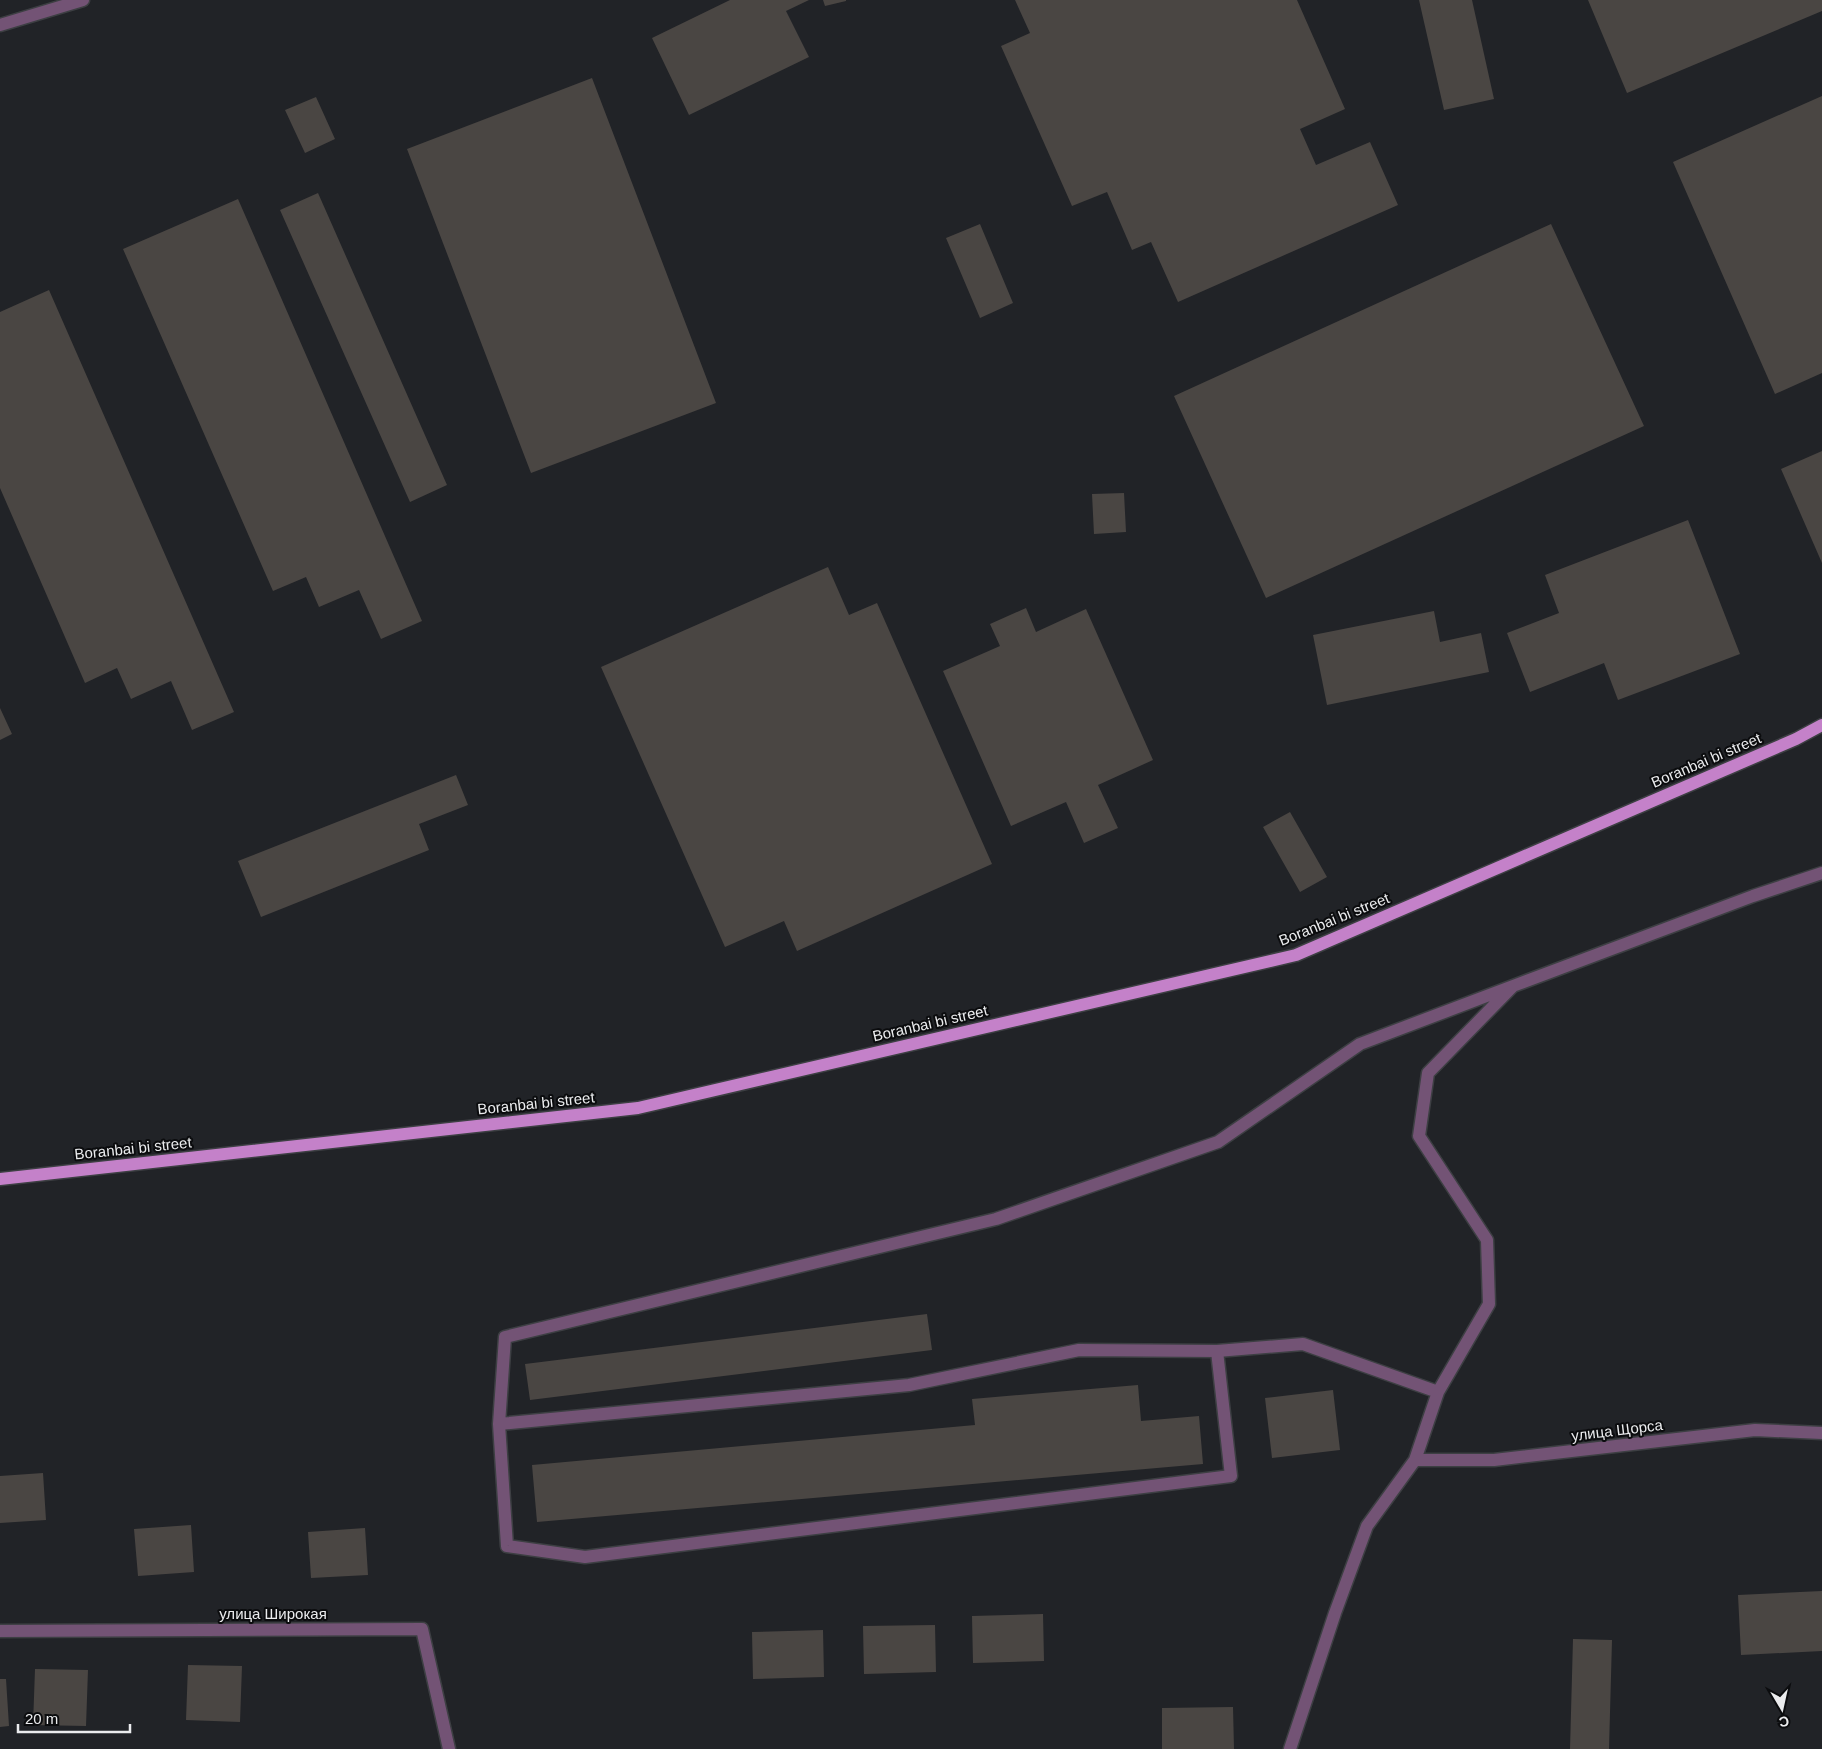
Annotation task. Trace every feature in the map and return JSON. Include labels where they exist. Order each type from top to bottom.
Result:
[{"type":"main road","name":"Boranbai bi street","points":[[0,1179],[638,1108],[1296,955],[1787,743],[1822,725]]},
{"type":"street","points":[[0,25],[83,0]]},
{"type":"street","points":[[1217,1351],[1231,1476],[585,1557],[507,1546],[499,1424],[505,1337],[996,1219],[1218,1142],[1360,1044],[1753,896],[1822,872]]},
{"type":"street","points":[[1290,1749],[1334,1613],[1367,1526],[1415,1460],[1438,1392],[1488,1304],[1487,1240],[1419,1136],[1428,1073],[1514,986]]},
{"type":"street","points":[[499,1424],[909,1385],[1079,1350],[1217,1351],[1303,1344],[1438,1392]]},
{"type":"street","name":"улица Щорса","points":[[1415,1460],[1494,1460],[1755,1430],[1822,1433]]},
{"type":"street","name":"улица Широкая","points":[[0,1631],[422,1629],[449,1749]]},
{"type":"building","points":[[730,0],[809,0],[786,11],[809,57],[689,115],[652,38]]},
{"type":"building","points":[[823,0],[846,0],[846,1],[825,6]]},
{"type":"building","points":[[1015,0],[1297,0],[1345,109],[1300,129],[1316,165],[1370,142],[1398,205],[1178,302],[1151,242],[1132,250],[1107,192],[1072,206],[1001,46],[1030,33]]},
{"type":"building","points":[[1419,0],[1472,0],[1494,99],[1444,110]]},
{"type":"building","points":[[1588,0],[1822,0],[1822,11],[1627,93]]},
{"type":"building","points":[[592,78],[716,403],[531,473],[407,149]]},
{"type":"building","points":[[1822,96],[1822,373],[1775,394],[1673,162]]},
{"type":"building","points":[[316,97],[335,139],[305,153],[285,110]]},
{"type":"building","points":[[318,193],[447,485],[410,502],[280,210]]},
{"type":"building","points":[[238,199],[422,621],[381,639],[359,590],[319,607],[306,577],[273,591],[123,249]]},
{"type":"building","points":[[980,224],[1013,303],[980,318],[946,238]]},
{"type":"building","points":[[1551,224],[1644,426],[1266,598],[1174,396]]},
{"type":"building","points":[[49,290],[234,712],[192,730],[171,681],[131,699],[117,668],[85,683],[0,488],[0,312]]},
{"type":"building","points":[[1822,451],[1822,563],[1781,469]]},
{"type":"building","points":[[1124,493],[1126,532],[1094,534],[1092,494]]},
{"type":"building","points":[[1688,520],[1740,654],[1618,700],[1604,663],[1530,692],[1507,633],[1559,613],[1545,575]]},
{"type":"building","points":[[828,567],[849,615],[877,603],[992,864],[797,951],[784,921],[725,947],[601,667]]},
{"type":"building","points":[[1026,608],[1036,632],[1086,609],[1153,760],[1098,785],[1118,828],[1084,843],[1066,802],[1011,826],[943,671],[1000,646],[990,624]]},
{"type":"building","points":[[1434,611],[1440,642],[1481,633],[1489,672],[1327,705],[1313,635]]},
{"type":"building","points":[[0,708],[12,734],[0,740]]},
{"type":"building","points":[[456,775],[468,805],[419,824],[429,850],[261,917],[238,861]]},
{"type":"building","points":[[1290,812],[1327,877],[1300,892],[1263,827]]},
{"type":"building","points":[[927,1314],[932,1350],[530,1400],[525,1364]]},
{"type":"building","points":[[1138,1385],[1141,1421],[1199,1416],[1203,1464],[537,1522],[532,1465],[975,1425],[972,1399]]},
{"type":"building","points":[[1333,1390],[1340,1450],[1272,1458],[1265,1398]]},
{"type":"building","points":[[43,1473],[46,1520],[0,1523],[0,1476]]},
{"type":"building","points":[[191,1525],[194,1572],[138,1576],[134,1529]]},
{"type":"building","points":[[365,1528],[368,1575],[311,1578],[308,1532]]},
{"type":"building","points":[[1822,1591],[1822,1651],[1741,1655],[1738,1595]]},
{"type":"building","points":[[1043,1614],[1044,1661],[973,1663],[972,1616]]},
{"type":"building","points":[[935,1625],[936,1672],[864,1674],[863,1626]]},
{"type":"building","points":[[823,1630],[824,1677],[753,1679],[752,1632]]},
{"type":"building","points":[[1573,1639],[1612,1640],[1609,1749],[1570,1749]]},
{"type":"building","points":[[188,1665],[242,1666],[240,1722],[186,1720]]},
{"type":"building","points":[[35,1669],[88,1670],[86,1726],[33,1725]]},
{"type":"building","points":[[0,1679],[6,1679],[9,1726],[0,1727]]},
{"type":"building","points":[[1233,1707],[1234,1749],[1162,1749],[1162,1708]]}]
